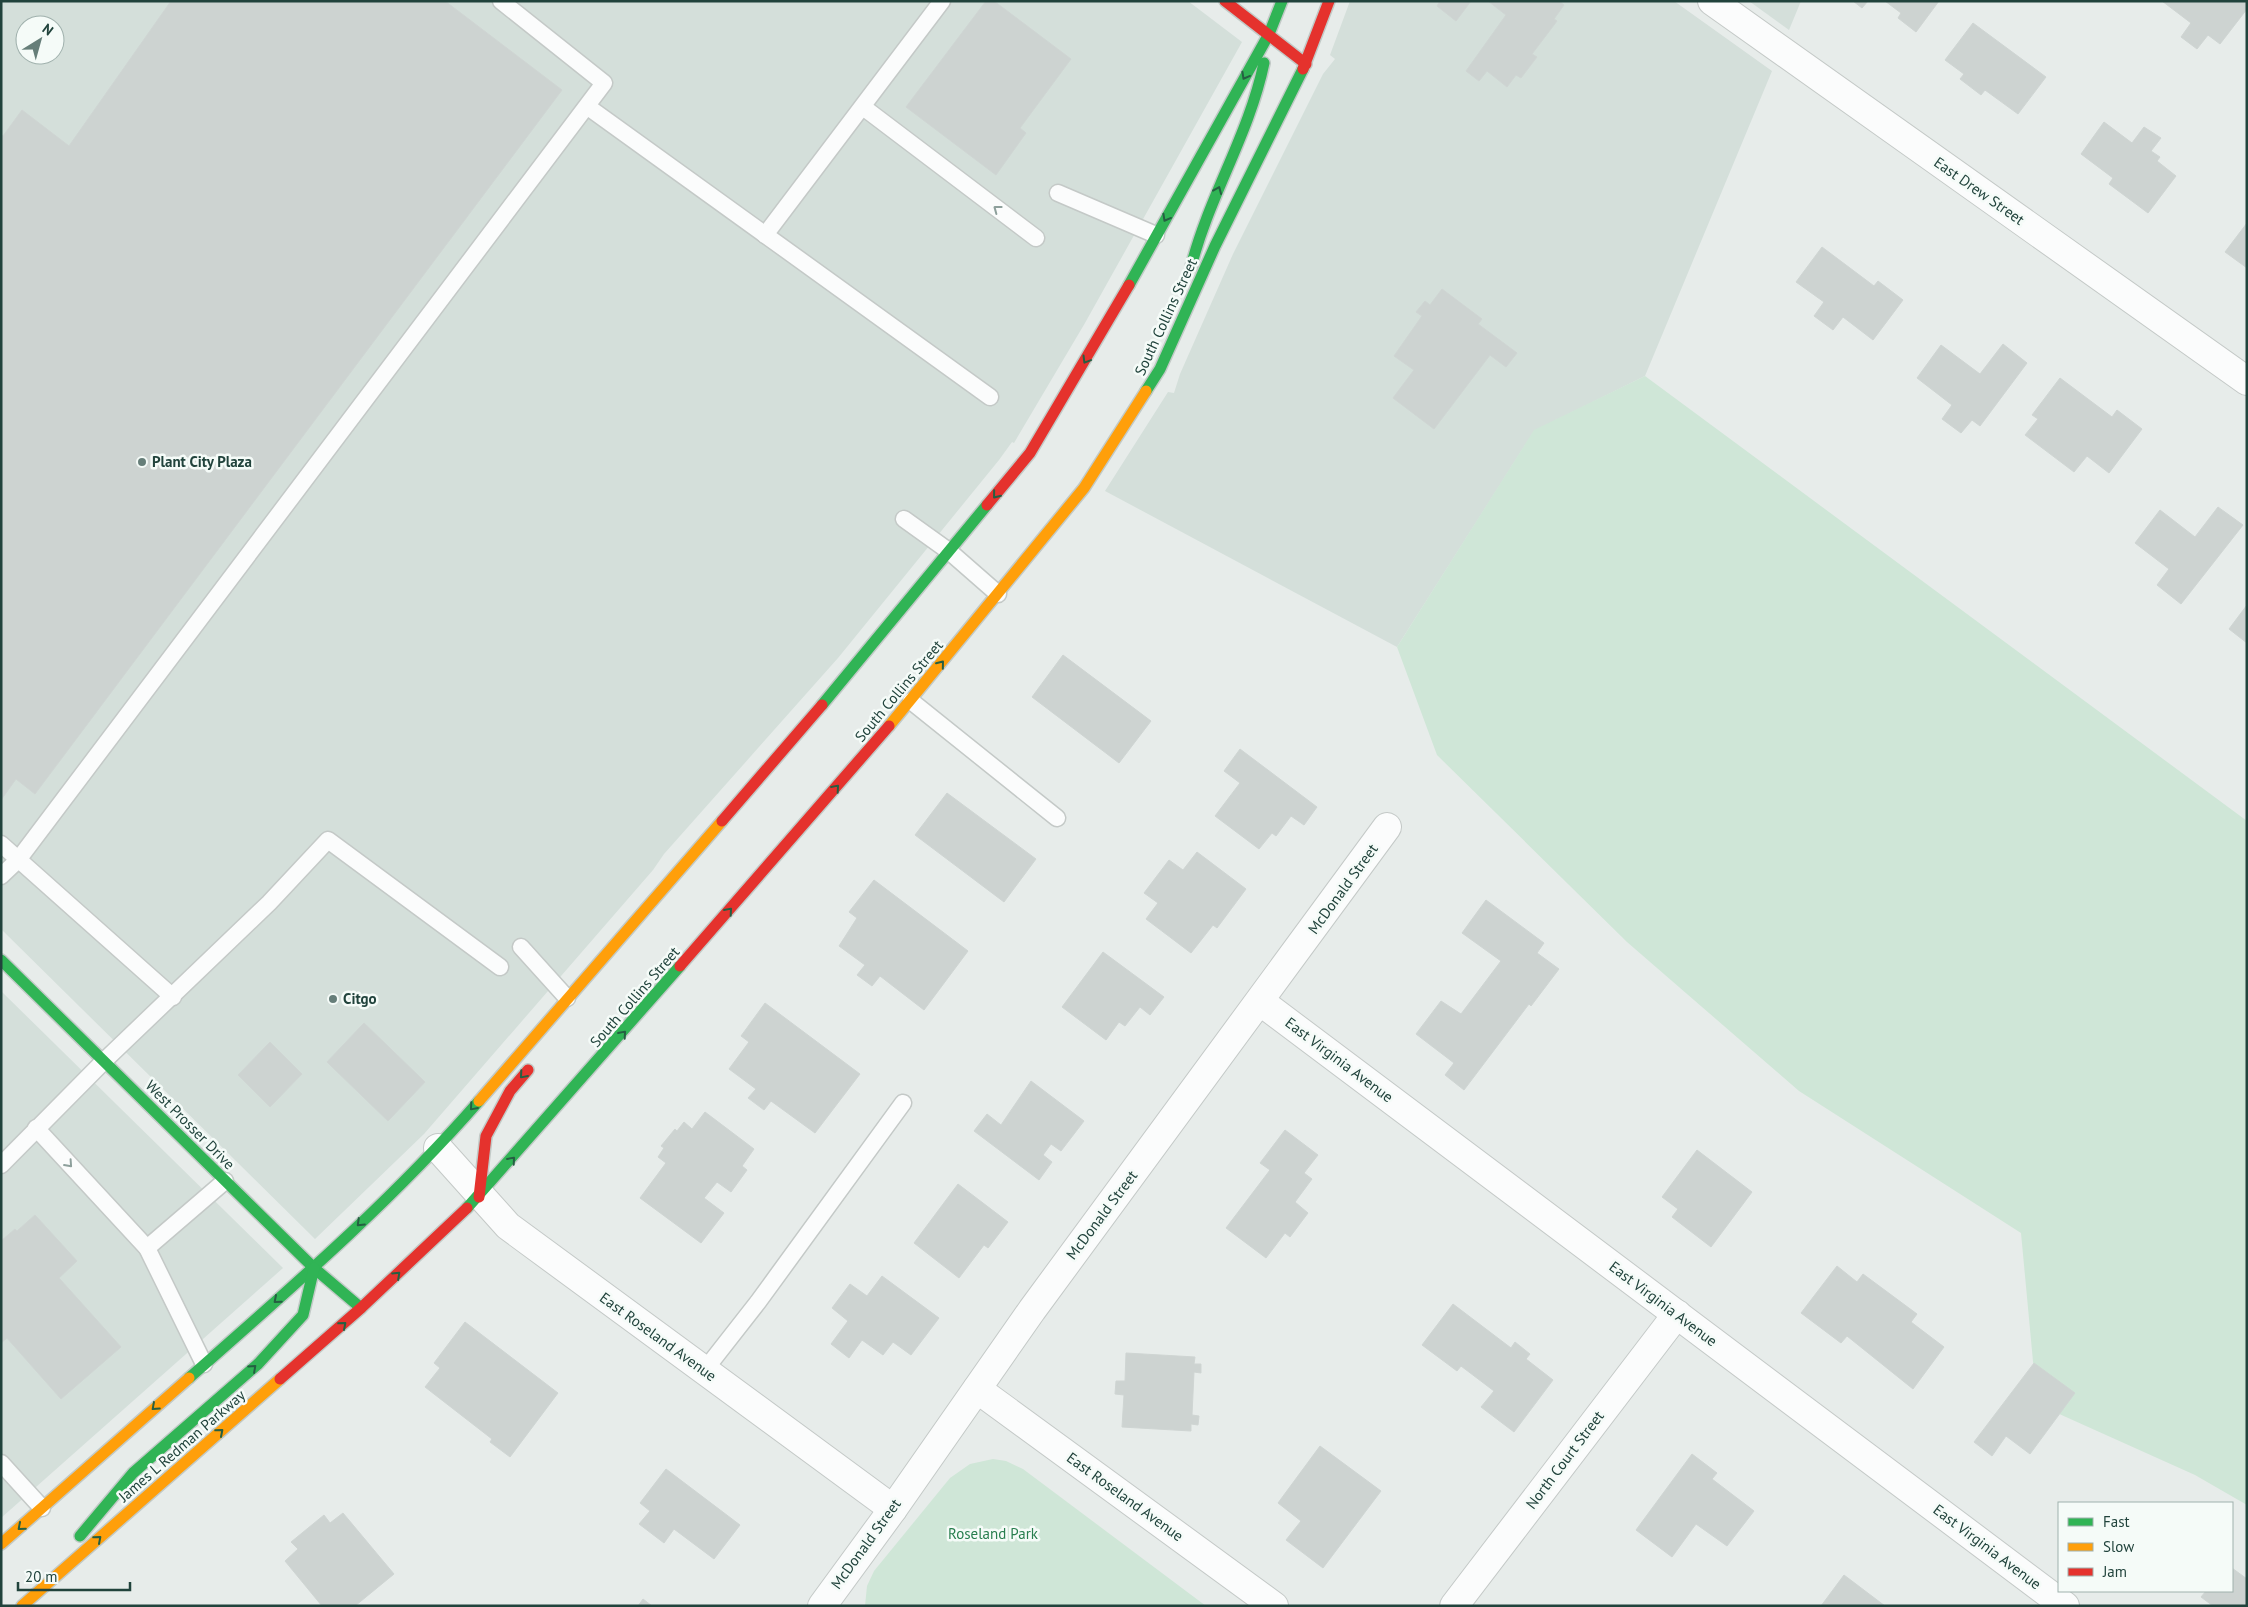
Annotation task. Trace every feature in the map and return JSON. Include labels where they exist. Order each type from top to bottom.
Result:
[{"type":"main road","points":[[1225,1],[1306,64]]},
{"type":"main road","points":[[1,1544],[314,1268],[438,1148],[852,670],[950,552],[1030,453],[1103,332],[1269,34],[1282,1]]},
{"type":"main road","name":"South Collins Street","points":[[361,1308],[480,1197],[911,701],[1084,488],[1160,369],[1215,246],[1306,64],[1329,1]]},
{"type":"main road","points":[[1160,369],[1204,221],[1244,127],[1261,80],[1269,34]]},
{"type":"main road","points":[[595,985],[668,882]]},
{"type":"main road","name":"West Prosser Drive","points":[[1,960],[314,1268],[361,1308]]},
{"type":"main road","points":[[480,1197],[486,1136],[510,1090],[535,1061]]},
{"type":"main road","points":[[23,1605],[133,1473],[258,1364],[303,1316],[314,1268]]},
{"type":"main road","name":"James L Redman Parkway","points":[[23,1605],[361,1308]]},
{"type":"street","name":"East Drew Street","points":[[1712,1],[2247,381]]},
{"type":"street","name":"McDonald Street","points":[[822,1606],[1032,1310],[1261,1002],[1387,828]]},
{"type":"street","name":"East Virginia Avenue","points":[[1261,1002],[2065,1606]]},
{"type":"street","name":"East Roseland Avenue","points":[[438,1148],[508,1226],[892,1509]]},
{"type":"street","name":"North Court Street","points":[[1454,1606],[1677,1314]]},
{"type":"street","name":"East Roseland Avenue","points":[[977,1389],[1274,1606]]},
{"type":"lane","points":[[1,876],[18,860],[588,107],[604,83],[501,1]]},
{"type":"lane","points":[[765,235],[942,1]]},
{"type":"lane","points":[[863,106],[1036,238]]},
{"type":"lane","points":[[588,107],[990,398]]},
{"type":"lane","points":[[1058,193],[1156,235]]},
{"type":"lane","points":[[904,520],[950,552],[998,594]]},
{"type":"lane","points":[[911,701],[1057,818]]},
{"type":"lane","points":[[1,1165],[104,1061],[269,903],[328,840],[500,967]]},
{"type":"lane","points":[[1,844],[173,997]]},
{"type":"lane","points":[[521,947],[567,998]]},
{"type":"lane","points":[[704,1371],[758,1302],[903,1103]]},
{"type":"lane","points":[[36,1128],[147,1248],[204,1364]]},
{"type":"lane","points":[[147,1248],[225,1181]]},
{"type":"lane","points":[[1,1463],[42,1508]]},
{"type":"shaded area","points":[[1,1],[1188,1],[1242,42],[1085,323],[1014,443],[1012,442],[838,658],[664,854],[653,870],[424,1134],[315,1239],[1,929]]},
{"type":"shaded area","points":[[1350,1],[1674,1],[1772,71],[1645,376],[1534,431],[1397,647],[1105,491],[1168,392],[1174,393],[1180,374],[1233,254],[1323,74],[1335,59],[1330,55]]},
{"type":"shaded area","points":[[1749,1],[1801,1],[1789,30]]},
{"type":"shaded area","points":[[1,991],[283,1268],[1,1518]]},
{"type":"green space","points":[[1645,376],[2247,821],[2247,1505],[2195,1475],[2037,1404],[2021,1233],[1799,1091],[1627,942],[1437,755],[1397,647],[1534,430]]},
{"type":"green space","name":"Roseland Park","points":[[993,1459],[1006,1461],[1023,1469],[1206,1606],[865,1606],[867,1586],[874,1571],[950,1478],[970,1464]]},
{"type":"building","name":"Plant City Plaza","points":[[171,1],[445,1],[562,90],[35,794],[16,779],[1,800],[1,134],[3,136],[22,110],[69,146]]},
{"type":"building","points":[[986,1],[994,1],[1071,59],[1020,128],[1026,133],[996,175],[906,107]]},
{"type":"building","points":[[1440,1],[1471,1],[1456,21],[1437,6]]},
{"type":"building","points":[[1488,1],[1559,1],[1564,5],[1554,19],[1557,21],[1532,54],[1537,57],[1521,78],[1516,75],[1507,87],[1487,71],[1479,81],[1466,71],[1506,15]]},
{"type":"building","points":[[1853,1],[1868,1],[1862,8]]},
{"type":"building","points":[[1885,1],[1939,1],[1916,32],[1898,18],[1901,13]]},
{"type":"building","points":[[2162,1],[2247,1],[2247,9],[2220,44],[2208,35],[2197,49],[2181,37],[2191,23]]},
{"type":"building","points":[[1973,23],[2046,77],[2018,114],[1985,90],[1981,95],[1960,79],[1964,74],[1945,60]]},
{"type":"building","points":[[2104,122],[2132,143],[2144,127],[2161,138],[2151,151],[2160,157],[2157,161],[2176,176],[2148,213],[2109,184],[2113,178],[2081,154]]},
{"type":"building","points":[[2247,223],[2247,268],[2225,252]]},
{"type":"building","points":[[1822,247],[1874,286],[1878,281],[1903,300],[1873,340],[1843,317],[1833,330],[1814,316],[1824,302],[1796,282]]},
{"type":"building","points":[[1442,289],[1482,319],[1478,324],[1517,353],[1506,367],[1490,355],[1434,429],[1393,398],[1414,370],[1394,356],[1422,316],[1416,312],[1425,301],[1430,305]]},
{"type":"building","points":[[2003,344],[2027,363],[1980,426],[1972,420],[1961,433],[1942,419],[1952,405],[1917,378],[1941,345],[1980,374]]},
{"type":"building","points":[[2060,378],[2112,417],[2117,410],[2142,429],[2109,473],[2087,456],[2074,472],[2025,435],[2038,419],[2032,415]]},
{"type":"building","points":[[2218,507],[2243,525],[2181,604],[2157,585],[2169,569],[2135,543],[2160,510],[2195,537]]},
{"type":"building","points":[[2247,605],[2247,643],[2229,629]]},
{"type":"building","points":[[1063,655],[1151,721],[1119,763],[1032,697]]},
{"type":"building","points":[[1240,749],[1317,807],[1304,825],[1291,816],[1276,836],[1272,833],[1259,849],[1215,816],[1240,783],[1224,771]]},
{"type":"building","points":[[947,793],[1036,859],[1004,902],[915,835]]},
{"type":"building","points":[[1197,852],[1246,889],[1217,928],[1213,925],[1191,953],[1146,919],[1158,903],[1144,893],[1169,860],[1183,870]]},
{"type":"building","points":[[874,880],[968,951],[924,1010],[880,976],[872,986],[857,975],[865,965],[839,946],[857,918],[849,912]]},
{"type":"building","points":[[1486,900],[1544,943],[1537,953],[1559,969],[1531,1006],[1529,1004],[1464,1090],[1445,1075],[1454,1063],[1416,1034],[1441,1001],[1461,1014],[1501,961],[1462,933]]},
{"type":"building","points":[[1103,952],[1164,997],[1150,1015],[1140,1007],[1125,1026],[1119,1022],[1106,1040],[1062,1007]]},
{"type":"building","points":[[765,1003],[860,1074],[815,1133],[771,1101],[764,1110],[748,1098],[756,1089],[729,1069],[749,1042],[741,1036]]},
{"type":"building","points":[[364,1023],[425,1082],[388,1121],[327,1062]]},
{"type":"building","points":[[270,1042],[302,1074],[270,1107],[238,1075]]},
{"type":"building","points":[[1031,1081],[1084,1121],[1061,1151],[1051,1144],[1043,1155],[1052,1162],[1039,1180],[974,1131],[987,1114],[1001,1125]]},
{"type":"building","points":[[705,1112],[754,1149],[742,1166],[747,1170],[731,1192],[717,1182],[704,1198],[724,1213],[701,1243],[640,1198],[666,1163],[658,1157],[664,1148],[661,1146],[675,1129],[677,1131],[684,1122],[692,1129]]},
{"type":"building","points":[[1285,1130],[1318,1155],[1304,1173],[1312,1179],[1295,1202],[1308,1213],[1290,1237],[1285,1233],[1266,1258],[1226,1228],[1270,1170],[1260,1163]]},
{"type":"building","points":[[1697,1150],[1752,1192],[1711,1247],[1672,1217],[1678,1209],[1662,1197]]},
{"type":"building","points":[[958,1184],[1008,1222],[988,1248],[984,1245],[959,1278],[914,1243]]},
{"type":"building","points":[[35,1215],[77,1261],[59,1278],[121,1347],[61,1399],[7,1338],[1,1343],[1,1241],[15,1229],[17,1231]]},
{"type":"building","points":[[1837,1266],[1857,1282],[1863,1274],[1917,1314],[1911,1322],[1944,1347],[1913,1389],[1847,1336],[1841,1343],[1801,1313]]},
{"type":"building","points":[[882,1276],[939,1318],[911,1355],[893,1342],[883,1355],[862,1340],[849,1358],[831,1344],[848,1321],[832,1308],[850,1284],[867,1296]]},
{"type":"building","points":[[1453,1304],[1511,1348],[1515,1342],[1530,1354],[1526,1359],[1553,1380],[1514,1432],[1481,1407],[1494,1391],[1461,1366],[1457,1371],[1422,1345]]},
{"type":"building","points":[[465,1322],[558,1393],[510,1457],[490,1442],[492,1439],[425,1387],[440,1368],[434,1363]]},
{"type":"building","points":[[1126,1353],[1195,1357],[1194,1364],[1201,1364],[1201,1373],[1194,1372],[1192,1415],[1199,1416],[1198,1425],[1191,1424],[1191,1431],[1122,1427],[1124,1395],[1115,1394],[1116,1381],[1125,1381]]},
{"type":"building","points":[[2034,1363],[2075,1393],[2030,1454],[2006,1436],[1992,1456],[1974,1442]]},
{"type":"building","points":[[1320,1446],[1381,1491],[1323,1568],[1286,1540],[1301,1521],[1278,1503]]},
{"type":"building","points":[[1692,1454],[1717,1473],[1712,1479],[1754,1511],[1727,1546],[1696,1524],[1672,1557],[1636,1530]]},
{"type":"building","points":[[666,1469],[740,1525],[714,1559],[674,1529],[664,1543],[639,1524],[650,1511],[640,1503]]},
{"type":"building","points":[[343,1513],[394,1574],[355,1606],[322,1606],[285,1561],[298,1549],[291,1542],[324,1515],[330,1523]]},
{"type":"building","points":[[2233,1569],[2247,1579],[2247,1606],[2213,1606],[2201,1597],[2205,1592],[2233,1592]]},
{"type":"building","points":[[1844,1575],[1885,1606],[1821,1606]]},
{"type":"building","points":[[643,1599],[652,1606],[638,1606]]},
{"type":"traffic: fast","points":[[1129,285],[1269,34],[1282,1]]},
{"type":"traffic: fast","points":[[1191,267],[1208,215],[1249,115],[1264,63]]},
{"type":"traffic: fast","points":[[1146,391],[1160,369],[1215,246],[1303,69]]},
{"type":"traffic: fast","points":[[822,705],[987,505]]},
{"type":"traffic: fast","points":[[1,960],[314,1268],[361,1308]]},
{"type":"traffic: fast","points":[[467,1208],[680,966]]},
{"type":"traffic: fast","points":[[189,1378],[302,1278],[375,1210],[479,1101]]},
{"type":"traffic: fast","points":[[80,1536],[133,1473],[258,1364],[303,1315],[314,1268]]},
{"type":"traffic: slow","points":[[889,726],[1084,488],[1146,391]]},
{"type":"traffic: slow","points":[[479,1101],[722,821]]},
{"type":"traffic: slow","points":[[1,1544],[189,1378]]},
{"type":"traffic: slow","points":[[22,1606],[280,1379]]},
{"type":"traffic: jam","points":[[1225,1],[1306,64]]},
{"type":"traffic: jam","points":[[1303,69],[1329,1]]},
{"type":"traffic: jam","points":[[987,505],[1030,453],[1129,285]]},
{"type":"traffic: jam","points":[[722,821],[822,705]]},
{"type":"traffic: jam","points":[[680,966],[889,726]]},
{"type":"traffic: jam","points":[[479,1197],[486,1136],[510,1091],[528,1070]]},
{"type":"traffic: jam","points":[[280,1379],[361,1308],[467,1208]]},
{"type":"place","name":"Plant City Plaza","points":[[142,462]]},
{"type":"place","name":"Citgo","points":[[333,999]]}]
